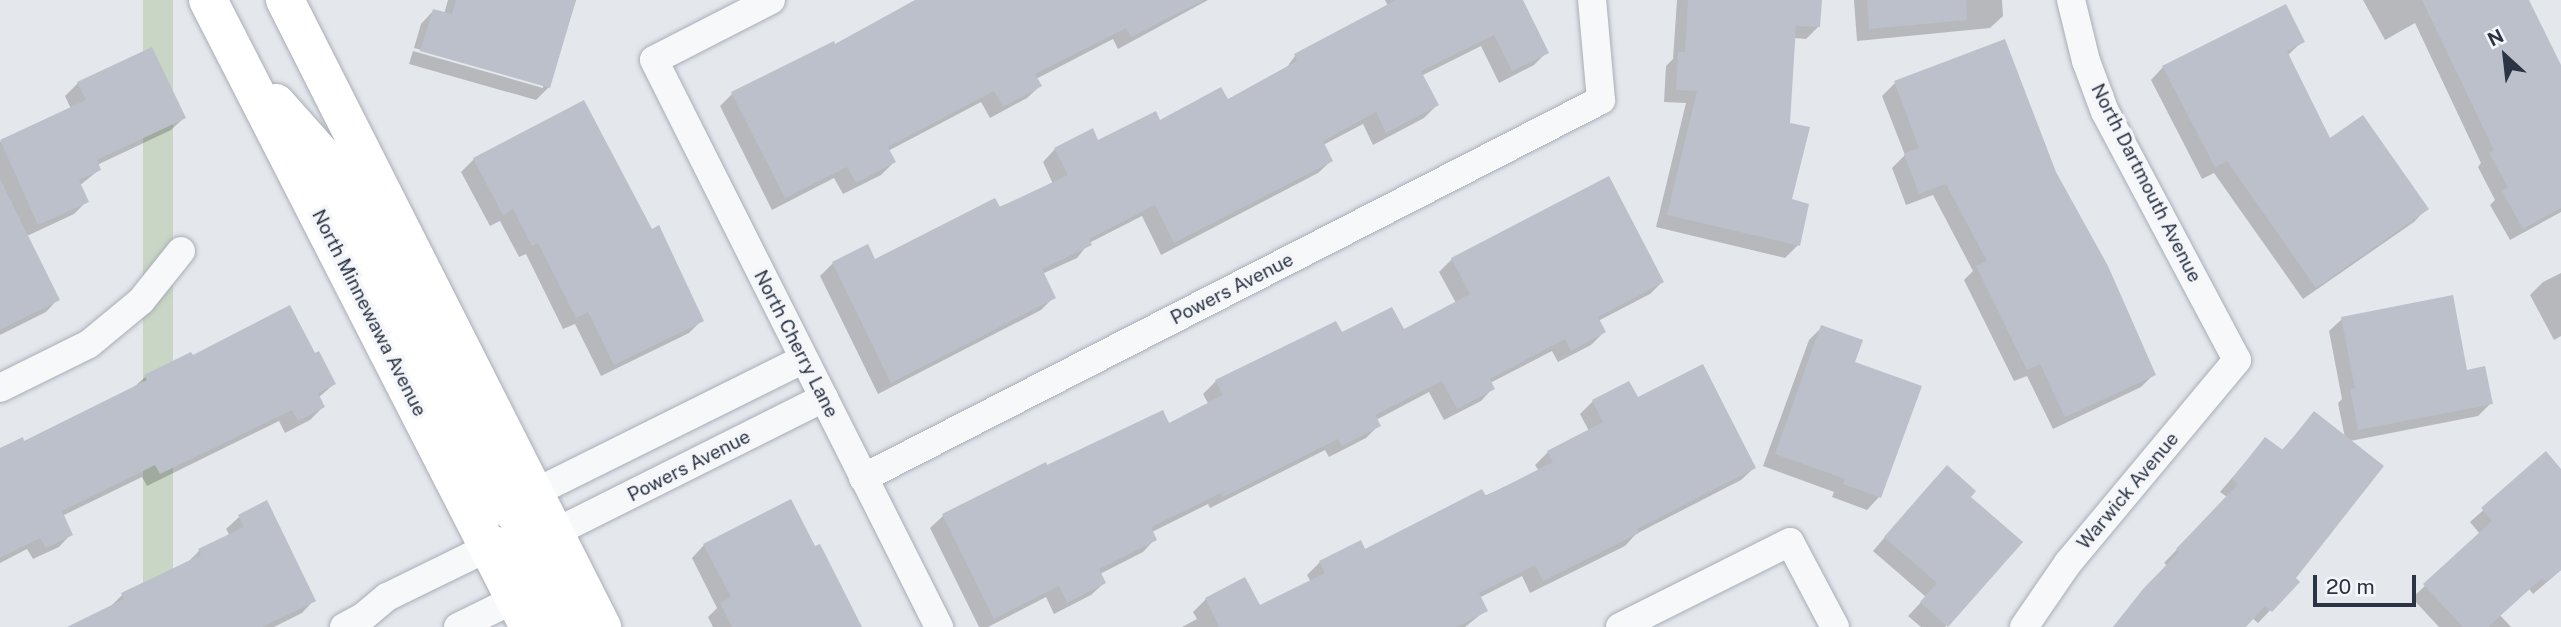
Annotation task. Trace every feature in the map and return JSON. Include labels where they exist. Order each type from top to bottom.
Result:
[{"type":"main road","name":"North Minnewawa Avenue","points":[[208,0],[522,613]]},
{"type":"main road","points":[[285,0],[602,627]]},
{"type":"main road","points":[[240,64],[340,174],[507,507],[526,523],[554,533]]},
{"type":"main road","points":[[489,547],[506,546],[523,553],[537,567],[568,627]]},
{"type":"street","name":"North Cherry Lane","points":[[771,0],[654,60],[939,627]]},
{"type":"street","name":"Powers Avenue","points":[[863,478],[1601,100],[1592,0]]},
{"type":"street","name":"North Dartmouth Avenue","points":[[2071,0],[2086,61],[2105,112],[2237,360]]},
{"type":"street","points":[[0,388],[89,344],[141,301],[181,251]]},
{"type":"street","points":[[534,493],[804,359]]},
{"type":"street","name":"Warwick Avenue","points":[[2024,627],[2068,563],[2237,360]]},
{"type":"street","name":"Powers Avenue","points":[[554,533],[824,398]]},
{"type":"street","points":[[1620,627],[1790,542],[1835,627]]},
{"type":"street","points":[[358,624],[387,597],[489,547]]},
{"type":"street","points":[[458,627],[522,613]]},
{"type":"green space","points":[[143,0],[173,0],[173,595],[143,595]]},
{"type":"building","points":[[456,0],[576,0],[550,88],[420,51],[433,9],[452,14]]},
{"type":"building","points":[[915,0],[1204,0],[1131,37],[1126,28],[1035,74],[1042,86],[1003,107],[994,91],[888,147],[896,162],[856,183],[847,167],[785,198],[731,92],[834,41],[835,44]]},
{"type":"building","points":[[1396,0],[1523,0],[1549,53],[1512,71],[1494,35],[1421,71],[1439,105],[1386,133],[1376,112],[1323,141],[1333,161],[1174,243],[1155,205],[1089,239],[1092,245],[1042,269],[1056,298],[891,383],[832,262],[868,244],[875,259],[995,198],[1000,207],[1068,175],[1054,148],[1093,128],[1098,140],[1156,111],[1160,120],[1221,87],[1228,99],[1297,61],[1294,54]]},
{"type":"building","points":[[1688,0],[1822,0],[1820,27],[1796,26],[1790,123],[1810,127],[1792,199],[1809,204],[1800,246],[1667,215],[1697,91],[1676,90],[1678,52],[1685,52]]},
{"type":"building","points":[[1867,0],[1966,0],[1967,20],[1869,29]]},
{"type":"building","points":[[2422,0],[2529,0],[2561,65],[2561,208],[2523,229],[2502,191],[2508,187],[2489,153],[2494,150]]},
{"type":"building","points":[[2286,4],[2305,42],[2287,51],[2330,138],[2363,115],[2429,209],[2316,288],[2227,161],[2215,167],[2162,66]]},
{"type":"building","points":[[2005,39],[2056,172],[2108,266],[2156,375],[2065,417],[2040,364],[2027,370],[1976,266],[1987,261],[1946,184],[1919,194],[1904,154],[1919,148],[1894,81]]},
{"type":"building","points":[[152,47],[186,118],[97,160],[101,170],[79,180],[89,202],[38,225],[0,140],[86,100],[77,82]]},
{"type":"building","points":[[584,100],[652,229],[659,225],[704,321],[614,365],[588,312],[576,318],[538,243],[532,246],[513,209],[503,215],[473,158]]},
{"type":"building","points":[[1609,176],[1664,282],[1598,317],[1606,332],[1571,351],[1565,339],[1490,379],[1495,389],[1457,409],[1442,381],[1375,415],[1381,426],[1342,446],[1338,439],[1223,497],[1221,493],[1151,527],[1157,540],[1099,569],[1106,583],[1067,603],[1059,586],[994,619],[942,514],[1046,462],[1047,465],[1163,410],[1169,423],[1223,395],[1215,380],[1336,321],[1342,332],[1392,307],[1404,329],[1470,294],[1451,258]]},
{"type":"building","points":[[0,179],[60,300],[0,330]]},
{"type":"building","points":[[2453,295],[2467,370],[2485,366],[2493,404],[2358,430],[2350,389],[2355,388],[2341,317]]},
{"type":"building","points":[[290,305],[315,353],[319,351],[336,384],[318,393],[325,407],[298,421],[292,410],[160,474],[155,465],[62,511],[73,535],[46,548],[40,538],[0,558],[0,448],[23,437],[24,441],[147,380],[144,375],[191,352],[193,355]]},
{"type":"building","points":[[1821,325],[1863,340],[1855,362],[1922,386],[1881,498],[1843,484],[1845,479],[1775,454]]},
{"type":"building","points":[[1703,364],[1756,468],[1637,529],[1639,533],[1543,581],[1535,565],[1479,593],[1488,611],[1456,627],[1216,627],[1219,626],[1205,598],[1245,577],[1260,605],[1325,573],[1319,561],[1361,540],[1365,549],[1482,489],[1486,496],[1553,462],[1547,451],[1603,422],[1592,400],[1629,381],[1638,397]]},
{"type":"building","points":[[2314,411],[2384,466],[2296,578],[2300,582],[2272,612],[2265,606],[2246,627],[2113,627],[2143,589],[2179,552],[2176,549],[2238,484],[2232,479],[2265,437],[2283,450]]},
{"type":"building","points":[[2546,451],[2561,469],[2561,570],[2547,582],[2542,578],[2488,627],[2463,627],[2423,584],[2492,521],[2481,508]]},
{"type":"building","points":[[1947,465],[1976,491],[1971,497],[2023,542],[1948,627],[1920,602],[1937,583],[1884,537]]},
{"type":"building","points":[[791,499],[815,546],[820,544],[862,627],[732,627],[720,603],[731,597],[703,544]]},
{"type":"building","points":[[267,500],[316,601],[262,627],[67,627],[124,599],[121,593],[201,555],[198,549],[244,527],[238,515]]}]
